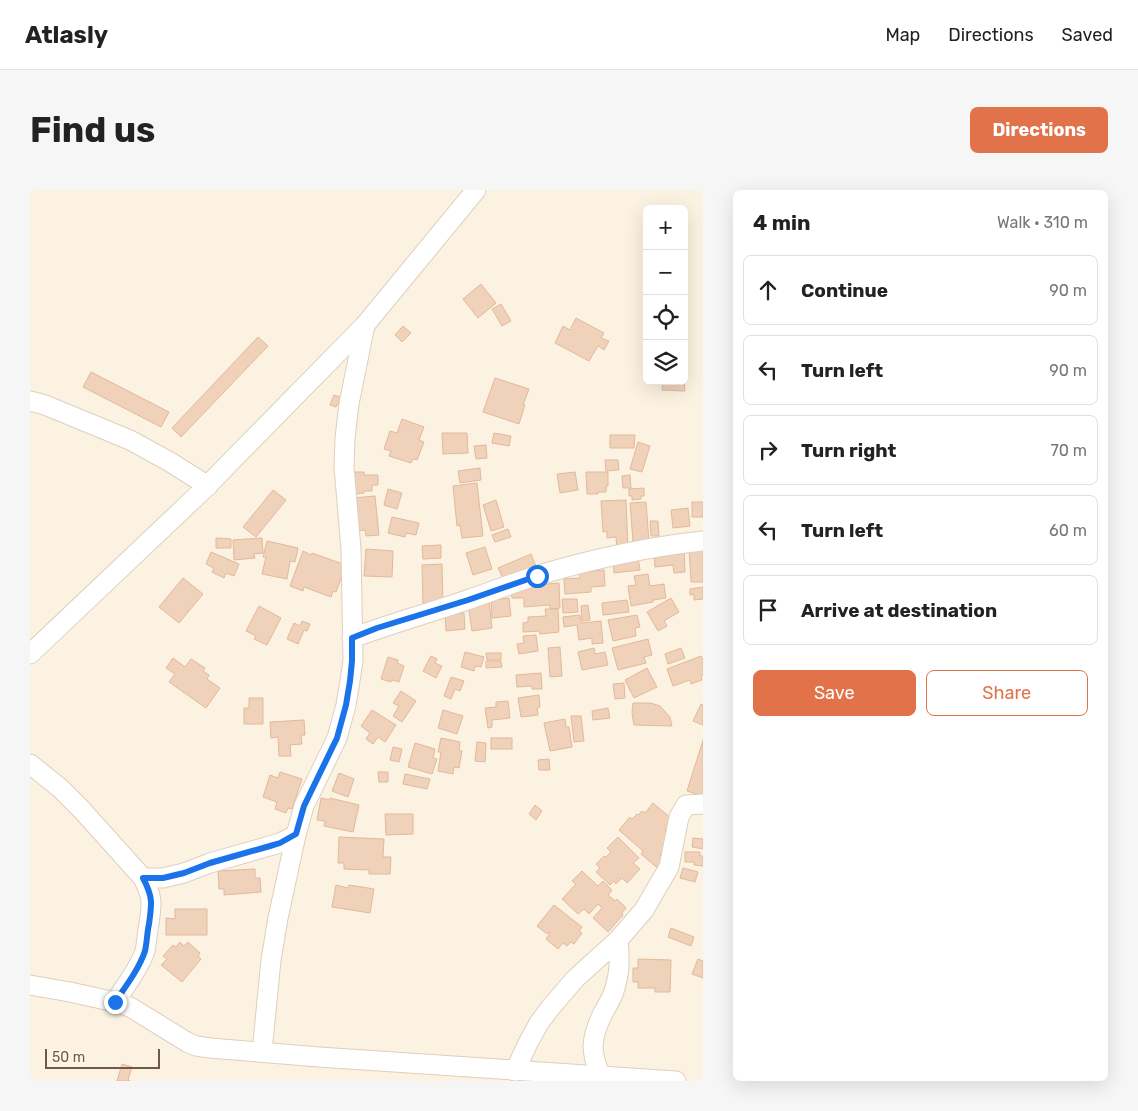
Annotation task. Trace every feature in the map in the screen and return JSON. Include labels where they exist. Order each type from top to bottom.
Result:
[{"type":"street","points":[[30,654],[208,486],[365,325],[476,190]]},
{"type":"street","points":[[262,1052],[271,960],[296,834],[304,806],[337,738],[350,681],[352,661],[351,549],[344,467],[345,438],[349,404],[365,325]]},
{"type":"street","points":[[30,401],[45,405],[130,440],[208,486]]},
{"type":"street","points":[[352,638],[377,628],[581,563],[646,549],[703,542]]},
{"type":"street","points":[[30,764],[60,788],[81,809],[143,878],[149,891],[152,907],[145,950],[141,960],[115,1002]]},
{"type":"street","points":[[515,1071],[539,1022],[551,1007],[575,979],[618,940],[644,910],[669,867],[679,817],[686,805],[703,804]]},
{"type":"street","points":[[143,878],[163,878],[184,873],[210,863],[275,845],[296,834]]},
{"type":"street","points":[[609,1078],[594,1057],[592,1045],[612,995],[618,974],[620,961],[618,940]]},
{"type":"street","points":[[30,985],[70,992],[130,1007],[196,1046],[224,1050],[609,1078],[676,1081]]},
{"type":"building","points":[[481,284],[496,303],[478,318],[463,299]]},
{"type":"building","points":[[501,304],[511,321],[502,326],[492,309]]},
{"type":"building","points":[[576,318],[604,333],[601,338],[609,341],[604,350],[598,346],[589,361],[555,343],[563,326],[570,330]]},
{"type":"building","points":[[403,326],[411,333],[402,342],[395,335]]},
{"type":"building","points":[[258,337],[268,346],[181,437],[172,428]]},
{"type":"building","points":[[91,372],[169,412],[161,427],[83,387]]},
{"type":"building","points":[[495,378],[529,389],[519,424],[483,412]]},
{"type":"building","points":[[663,385],[684,385],[685,391],[662,390]]},
{"type":"building","points":[[334,395],[344,398],[341,405],[338,403],[336,407],[330,405]]},
{"type":"building","points":[[402,419],[424,427],[419,440],[424,442],[417,460],[413,459],[411,463],[389,456],[391,451],[384,449],[390,431],[397,433]]},
{"type":"building","points":[[442,433],[467,433],[468,453],[443,454]]},
{"type":"building","points":[[494,433],[511,436],[509,446],[492,443]]},
{"type":"building","points":[[610,435],[635,435],[634,448],[610,448]]},
{"type":"building","points":[[638,442],[650,446],[642,472],[630,469]]},
{"type":"building","points":[[486,445],[487,458],[476,459],[474,446]]},
{"type":"building","points":[[605,460],[618,460],[619,470],[606,471]]},
{"type":"building","points":[[480,468],[481,480],[460,483],[458,471]]},
{"type":"building","points":[[354,472],[364,472],[364,475],[378,475],[378,485],[372,485],[372,491],[354,494]]},
{"type":"building","points":[[575,472],[578,490],[560,493],[557,474]]},
{"type":"building","points":[[586,472],[608,472],[606,492],[587,494]]},
{"type":"building","points":[[630,475],[631,488],[623,488],[622,476]]},
{"type":"building","points":[[477,483],[483,536],[462,538],[460,525],[457,526],[453,486]]},
{"type":"building","points":[[644,488],[644,496],[641,496],[641,499],[632,500],[632,496],[629,496],[629,489]]},
{"type":"building","points":[[388,489],[402,493],[397,509],[384,505]]},
{"type":"building","points":[[273,490],[286,500],[256,537],[243,527]]},
{"type":"building","points":[[375,496],[379,535],[366,536],[365,530],[356,531],[353,498]]},
{"type":"building","points":[[496,500],[504,527],[491,531],[483,505]]},
{"type":"building","points":[[626,500],[628,548],[617,549],[616,537],[607,538],[607,531],[603,532],[601,501]]},
{"type":"building","points":[[646,502],[649,541],[633,542],[630,503]]},
{"type":"building","points":[[692,502],[703,502],[703,517],[692,517]]},
{"type":"building","points":[[688,508],[690,526],[673,528],[671,510]]},
{"type":"building","points":[[392,517],[419,523],[416,535],[406,533],[405,537],[388,533]]},
{"type":"building","points":[[650,521],[658,521],[659,536],[651,536]]},
{"type":"building","points":[[508,529],[511,537],[495,542],[492,535]]},
{"type":"building","points":[[216,538],[231,539],[231,548],[216,548]]},
{"type":"building","points":[[262,538],[263,553],[254,554],[255,558],[234,560],[233,540]]},
{"type":"building","points":[[267,541],[298,548],[295,562],[290,561],[287,579],[262,574],[266,557],[263,557]]},
{"type":"building","points":[[441,545],[441,558],[423,559],[422,546]]},
{"type":"building","points":[[684,546],[685,572],[674,573],[673,565],[655,567],[654,550]]},
{"type":"building","points":[[485,547],[492,569],[473,575],[466,553]]},
{"type":"building","points":[[703,547],[703,582],[691,582],[689,548]]},
{"type":"building","points":[[366,549],[393,551],[392,577],[364,576]]},
{"type":"building","points":[[303,551],[343,564],[342,567],[345,568],[336,592],[333,591],[331,597],[304,587],[303,591],[290,586]]},
{"type":"building","points":[[211,552],[239,564],[234,576],[226,573],[224,578],[212,572],[214,568],[206,564]]},
{"type":"building","points":[[531,554],[536,566],[504,580],[498,568]]},
{"type":"building","points":[[638,557],[640,570],[614,573],[613,560]]},
{"type":"building","points":[[442,564],[443,604],[423,605],[422,565]]},
{"type":"building","points":[[604,570],[605,586],[591,587],[591,592],[565,594],[564,579],[580,578],[580,572]]},
{"type":"building","points":[[648,574],[650,586],[664,584],[666,598],[631,606],[628,586],[636,585],[634,576]]},
{"type":"building","points":[[183,578],[203,594],[179,623],[159,607]]},
{"type":"building","points":[[559,583],[560,608],[550,609],[550,605],[524,607],[524,598],[512,598],[511,587]]},
{"type":"building","points":[[703,587],[703,599],[694,600],[694,594],[690,595],[690,589]]},
{"type":"building","points":[[509,598],[511,616],[492,618],[491,600]]},
{"type":"building","points":[[671,598],[679,612],[664,621],[667,626],[658,631],[647,612]]},
{"type":"building","points":[[562,599],[577,599],[578,612],[563,613]]},
{"type":"building","points":[[627,600],[629,612],[603,615],[602,603]]},
{"type":"building","points":[[489,601],[492,628],[472,631],[468,604]]},
{"type":"building","points":[[588,605],[590,620],[582,621],[581,606]]},
{"type":"building","points":[[259,606],[281,618],[267,645],[254,639],[256,636],[246,631]]},
{"type":"building","points":[[545,609],[558,609],[559,632],[540,634],[539,631],[523,632],[523,623],[528,622],[528,617],[546,616]]},
{"type":"building","points":[[464,613],[465,629],[446,631],[445,615]]},
{"type":"building","points":[[580,615],[581,623],[601,621],[603,643],[592,644],[592,638],[579,640],[577,625],[564,627],[563,617]]},
{"type":"building","points":[[637,615],[640,627],[635,628],[636,636],[613,641],[608,620]]},
{"type":"building","points":[[302,621],[310,624],[307,631],[304,630],[298,644],[287,639],[294,623],[300,626]]},
{"type":"building","points":[[536,635],[538,651],[519,654],[517,644],[524,643],[523,636]]},
{"type":"building","points":[[648,639],[652,655],[644,657],[646,663],[618,670],[612,648]]},
{"type":"building","points":[[560,647],[562,676],[550,677],[548,648]]},
{"type":"building","points":[[594,648],[595,654],[605,652],[608,665],[582,670],[578,652]]},
{"type":"building","points":[[681,648],[685,658],[668,664],[665,654]]},
{"type":"building","points":[[465,652],[484,657],[481,667],[475,666],[474,671],[461,667]]},
{"type":"building","points":[[486,653],[501,653],[501,660],[487,660]]},
{"type":"building","points":[[431,656],[437,659],[435,663],[442,666],[436,678],[423,671]]},
{"type":"building","points":[[701,656],[703,660],[702,680],[691,684],[690,680],[673,686],[667,669]]},
{"type":"building","points":[[388,657],[398,660],[397,663],[404,666],[399,682],[381,679]]},
{"type":"building","points":[[173,658],[185,667],[191,659],[205,668],[203,671],[209,675],[207,679],[220,688],[206,708],[169,682],[175,674],[166,668]]},
{"type":"building","points":[[486,661],[501,661],[502,667],[486,668]]},
{"type":"building","points":[[647,668],[657,687],[634,698],[625,680]]},
{"type":"building","points":[[541,673],[542,689],[532,689],[532,686],[517,687],[516,675]]},
{"type":"building","points":[[451,677],[464,681],[460,691],[455,689],[451,699],[444,696]]},
{"type":"building","points":[[624,683],[625,698],[615,699],[613,684]]},
{"type":"building","points":[[401,691],[416,701],[402,722],[393,716],[399,706],[393,703]]},
{"type":"building","points":[[539,695],[540,707],[537,708],[538,715],[521,717],[518,698]]},
{"type":"building","points":[[249,698],[263,698],[263,724],[244,724],[244,708],[249,708]]},
{"type":"building","points":[[508,701],[510,718],[492,720],[492,727],[488,728],[485,708],[496,707],[496,702]]},
{"type":"building","points":[[633,703],[651,703],[660,706],[670,717],[672,726],[634,725]]},
{"type":"building","points":[[701,704],[703,705],[703,725],[693,721]]},
{"type":"building","points":[[608,708],[610,718],[593,720],[592,711]]},
{"type":"building","points":[[372,710],[396,725],[385,742],[378,737],[373,744],[366,739],[370,733],[361,726]]},
{"type":"building","points":[[443,710],[463,716],[457,734],[438,728]]},
{"type":"building","points":[[571,716],[581,716],[584,741],[574,742]]},
{"type":"building","points":[[565,719],[566,727],[569,727],[572,747],[550,751],[544,723]]},
{"type":"building","points":[[304,720],[305,735],[301,735],[302,744],[290,745],[291,756],[279,756],[278,737],[271,738],[270,722]]},
{"type":"building","points":[[441,738],[460,742],[459,750],[462,751],[459,768],[454,767],[453,774],[438,771],[441,752],[438,752]]},
{"type":"building","points":[[491,738],[512,738],[512,749],[491,749]]},
{"type":"building","points":[[703,740],[703,796],[687,791]]},
{"type":"building","points":[[477,742],[486,743],[485,762],[475,761]]},
{"type":"building","points":[[415,743],[435,749],[433,758],[437,759],[432,774],[408,767]]},
{"type":"building","points":[[393,747],[402,749],[399,762],[390,760]]},
{"type":"building","points":[[549,759],[550,770],[539,770],[538,760]]},
{"type":"building","points":[[280,772],[302,779],[292,809],[288,808],[286,813],[275,809],[277,802],[263,797],[270,775],[278,778]]},
{"type":"building","points":[[378,772],[388,772],[388,782],[379,782]]},
{"type":"building","points":[[339,773],[354,779],[348,797],[332,791]]},
{"type":"building","points":[[405,774],[430,779],[427,789],[403,784]]},
{"type":"building","points":[[321,798],[330,800],[330,798],[359,805],[353,832],[324,826],[325,821],[317,820]]},
{"type":"building","points":[[653,803],[673,820],[665,830],[671,836],[663,845],[667,847],[660,855],[668,861],[660,870],[641,854],[643,851],[619,830],[630,817],[632,819],[642,811],[645,813]]},
{"type":"building","points":[[535,805],[542,811],[536,820],[529,814]]},
{"type":"building","points":[[385,814],[413,814],[413,834],[386,835]]},
{"type":"building","points":[[339,837],[384,839],[383,857],[391,857],[390,874],[369,874],[369,870],[344,869],[344,863],[338,863]]},
{"type":"building","points":[[618,837],[639,858],[633,863],[640,869],[627,883],[622,878],[616,884],[614,881],[610,885],[596,872],[600,868],[596,864],[611,852],[607,848]]},
{"type":"building","points":[[693,838],[703,839],[703,849],[692,847]]},
{"type":"building","points":[[685,852],[700,852],[700,856],[703,856],[703,866],[694,865],[694,862],[685,862]]},
{"type":"building","points":[[683,868],[698,872],[695,882],[680,878]]},
{"type":"building","points":[[255,869],[255,878],[260,878],[261,892],[224,895],[224,889],[219,889],[218,871]]},
{"type":"building","points":[[582,871],[598,886],[603,881],[612,890],[608,895],[615,901],[617,899],[626,908],[622,913],[623,915],[608,932],[593,918],[602,908],[598,904],[589,914],[584,909],[578,914],[562,899],[576,884],[572,881]]},
{"type":"building","points":[[336,885],[348,888],[349,885],[374,889],[370,913],[332,907]]},
{"type":"building","points":[[554,905],[582,927],[579,931],[582,933],[574,944],[571,942],[567,946],[563,943],[558,949],[546,939],[550,933],[547,934],[537,926]]},
{"type":"building","points":[[175,909],[207,909],[207,935],[166,935],[166,918],[175,919]]},
{"type":"building","points":[[671,928],[694,937],[691,946],[668,937]]},
{"type":"building","points":[[180,942],[184,946],[188,942],[200,953],[198,956],[201,959],[182,982],[161,965],[167,959],[163,956],[173,945],[176,947]]},
{"type":"building","points":[[638,959],[671,960],[670,992],[655,992],[655,988],[638,988],[638,982],[633,982],[633,968],[638,968]]},
{"type":"building","points":[[698,959],[703,961],[703,978],[692,974]]},
{"type":"building","points":[[122,1064],[132,1067],[128,1080],[130,1081],[117,1081]]},
{"type":"route","points":[[115,1002],[141,960],[147,942],[152,907],[149,891],[143,878],[163,878],[184,873],[210,863],[280,843],[296,834],[304,806],[337,738],[350,681],[352,638],[377,628],[401,622],[537,576]]}]
